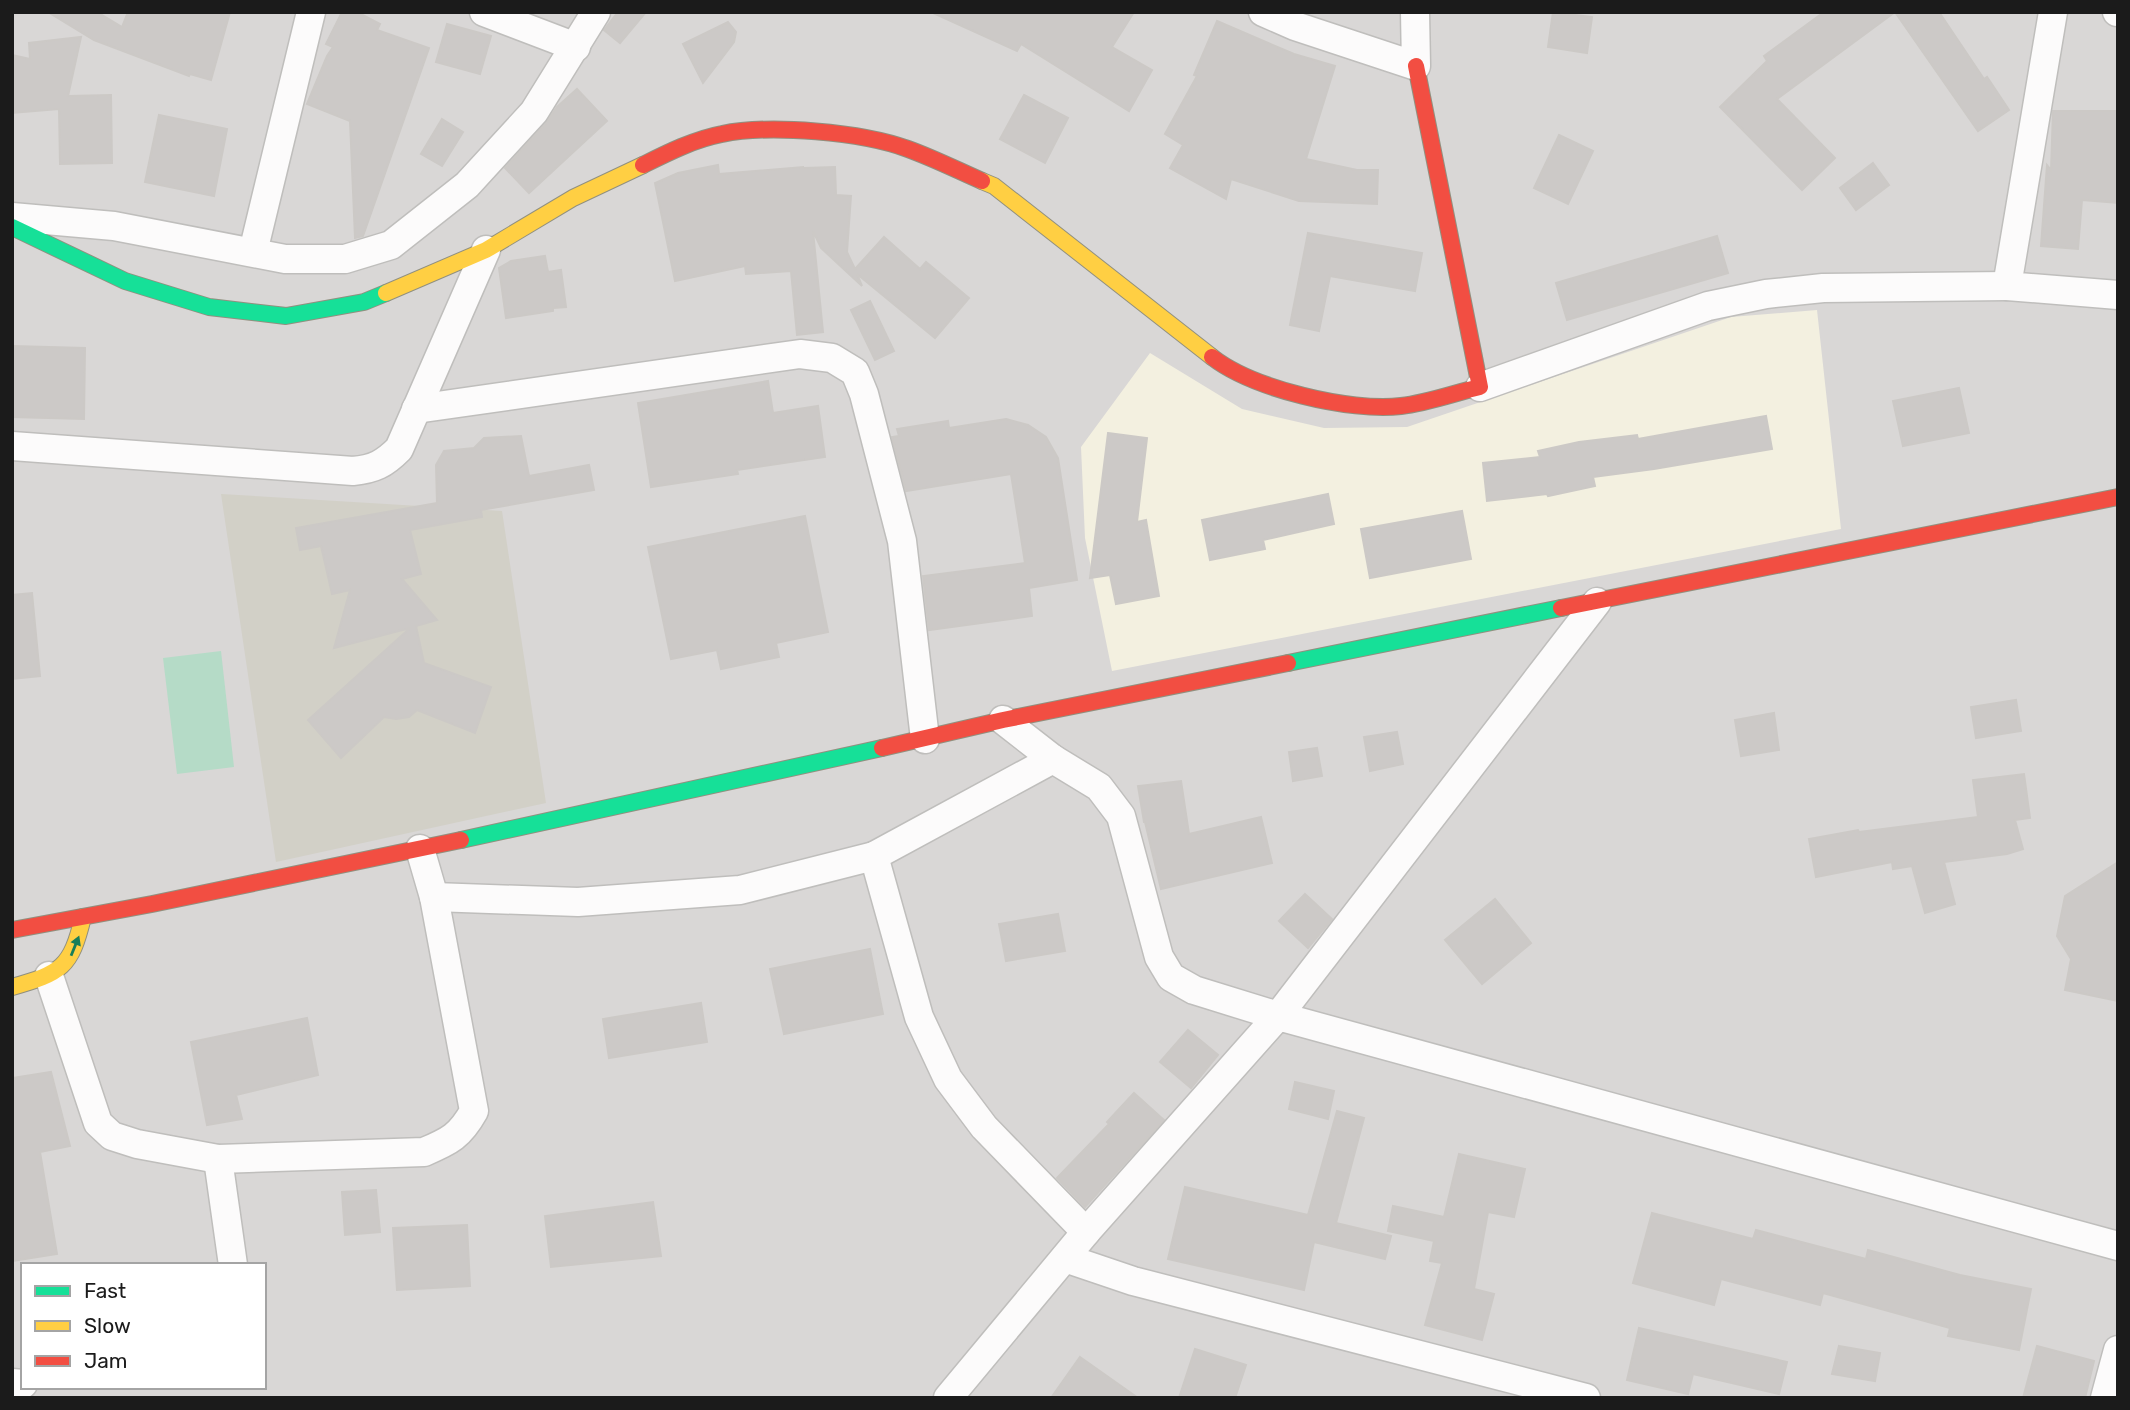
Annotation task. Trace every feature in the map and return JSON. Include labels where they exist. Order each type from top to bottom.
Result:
[{"type":"street","points":[[253,252],[311,12]]},
{"type":"street","points":[[484,12],[576,47]]},
{"type":"street","points":[[12,216],[114,226],[285,259],[345,258],[391,245],[467,185],[534,112],[596,12]]},
{"type":"street","points":[[1263,12],[1295,26],[1416,66]]},
{"type":"street","points":[[1415,12],[1416,66],[1480,387]]},
{"type":"street","points":[[2007,286],[2053,12]]},
{"type":"street","points":[[12,227],[125,281],[209,307],[286,316],[363,302],[486,250],[573,198],[668,153],[722,134],[786,129],[855,137],[906,148],[994,186],[1228,370],[1279,390],[1345,404],[1401,406],[1480,387],[1708,306],[1766,294],[1823,288],[2007,286],[2118,295]]},
{"type":"street","points":[[12,446],[353,471],[372,470],[385,463],[399,449],[486,250]]},
{"type":"street","points":[[416,409],[800,354],[832,358],[855,372],[864,394],[902,541],[925,739]]},
{"type":"street","points":[[12,930],[420,849],[1003,720],[2118,497]]},
{"type":"street","points":[[948,1398],[1086,1232],[1278,1016],[1597,602]]},
{"type":"street","points":[[1003,720],[1054,760],[1099,787],[1121,816],[1159,957],[1171,977],[1194,990],[1278,1016],[2118,1246]]},
{"type":"street","points":[[434,897],[578,902],[740,890],[874,856],[1054,760]]},
{"type":"street","points":[[49,976],[98,1123],[112,1136],[137,1144],[218,1160],[424,1152],[449,1141],[464,1129],[474,1111],[434,897],[420,849]]},
{"type":"street","points":[[874,856],[919,1017],[948,1079],[984,1127],[1086,1232]]},
{"type":"street","points":[[12,987],[49,976],[65,967],[73,953],[83,917]]},
{"type":"street","points":[[218,1160],[233,1263]]},
{"type":"street","points":[[1065,1258],[1133,1281],[1586,1398]]},
{"type":"street","points":[[2105,1398],[2118,1350]]},
{"type":"shaded area","points":[[12,12],[2118,12],[2118,1398],[12,1398]]},
{"type":"shaded area","points":[[1817,310],[1841,529],[1112,671],[1085,538],[1081,447],[1150,353],[1242,409],[1324,428],[1407,427],[1731,317]]},
{"type":"shaded area","points":[[221,494],[502,511],[546,803],[276,862]]},
{"type":"green space","points":[[221,651],[234,767],[177,774],[163,658]]},
{"type":"building","points":[[48,12],[97,12],[122,27],[128,12],[230,12],[211,80],[190,74],[189,76],[94,40]]},
{"type":"building","points":[[342,12],[357,12],[380,24],[377,30],[429,48],[363,236],[355,238],[350,121],[307,104],[333,47],[326,44]]},
{"type":"building","points":[[618,12],[646,12],[620,43],[604,30]]},
{"type":"building","points":[[931,12],[1134,12],[1112,47],[1152,70],[1129,111],[1021,44],[1017,51]]},
{"type":"building","points":[[1553,12],[1592,17],[1587,53],[1548,47]]},
{"type":"building","points":[[1824,12],[1895,12],[1777,99],[1835,158],[1802,190],[1720,107],[1767,61],[1764,56]]},
{"type":"building","points":[[1895,12],[1939,12],[1984,79],[1987,77],[2009,110],[1978,131]]},
{"type":"building","points":[[1217,21],[1294,54],[1335,66],[1306,159],[1357,170],[1378,170],[1377,204],[1299,201],[1231,179],[1226,199],[1170,168],[1183,145],[1165,134],[1197,76],[1194,75]]},
{"type":"building","points":[[728,22],[736,32],[734,42],[703,83],[683,44]]},
{"type":"building","points":[[447,24],[491,36],[480,74],[436,62]]},
{"type":"building","points":[[81,37],[68,96],[111,95],[112,163],[60,164],[59,109],[12,113],[12,55],[30,59],[29,43]]},
{"type":"building","points":[[577,89],[607,121],[529,193],[505,168],[557,107]]},
{"type":"building","points":[[1024,95],[1068,118],[1045,163],[1000,139]]},
{"type":"building","points":[[2053,111],[2118,111],[2118,203],[2082,200],[2078,249],[2041,246],[2047,165],[2051,170]]},
{"type":"building","points":[[159,115],[227,129],[214,196],[145,182]]},
{"type":"building","points":[[442,119],[463,132],[442,166],[421,154]]},
{"type":"building","points":[[1559,135],[1593,151],[1568,204],[1534,188]]},
{"type":"building","points":[[1873,163],[1889,185],[1856,210],[1840,188]]},
{"type":"building","points":[[718,165],[719,174],[835,167],[836,195],[851,196],[847,252],[855,269],[884,237],[920,269],[926,262],[969,298],[935,338],[857,274],[862,286],[821,248],[813,231],[823,332],[797,335],[791,271],[746,274],[745,266],[675,281],[655,183],[678,173]]},
{"type":"building","points":[[1308,233],[1422,253],[1415,291],[1330,276],[1319,331],[1290,325]]},
{"type":"building","points":[[1717,236],[1728,273],[1567,320],[1556,283]]},
{"type":"building","points":[[545,256],[548,272],[561,270],[566,307],[506,318],[499,268],[511,261]]},
{"type":"building","points":[[870,301],[894,351],[875,360],[851,310]]},
{"type":"building","points":[[12,346],[85,348],[84,419],[12,417]]},
{"type":"building","points":[[768,381],[773,413],[818,406],[825,457],[737,470],[738,474],[651,487],[638,403]]},
{"type":"building","points":[[1959,388],[1969,433],[1903,446],[1893,401]]},
{"type":"building","points":[[1766,416],[1772,449],[1593,477],[1595,486],[1548,496],[1487,501],[1483,463],[1540,457],[1538,451],[1579,442],[1637,435],[1638,439]]},
{"type":"building","points":[[1006,419],[1028,425],[1046,437],[1058,458],[1077,580],[1029,588],[1032,616],[929,630],[923,576],[1025,563],[1011,474],[906,491],[892,437],[899,436],[897,429],[948,421],[949,428]]},
{"type":"building","points":[[1108,433],[1147,438],[1137,522],[1146,520],[1159,596],[1116,604],[1110,575],[1090,578]]},
{"type":"building","points":[[521,436],[529,476],[589,465],[594,490],[481,510],[482,517],[410,530],[421,574],[402,579],[437,620],[416,626],[424,663],[491,687],[475,733],[417,710],[409,717],[384,717],[341,758],[308,720],[410,628],[334,648],[350,590],[332,594],[321,546],[300,550],[296,528],[437,503],[436,465],[444,451],[474,448],[484,438]]},
{"type":"building","points":[[1328,494],[1334,524],[1263,540],[1265,549],[1210,560],[1202,520]]},
{"type":"building","points":[[1462,511],[1471,559],[1370,578],[1361,529]]},
{"type":"building","points":[[805,516],[828,632],[776,643],[779,657],[721,669],[717,650],[671,659],[648,547]]},
{"type":"building","points":[[32,593],[40,676],[12,679],[12,595]]},
{"type":"building","points":[[2016,700],[2021,731],[1976,738],[1971,707]]},
{"type":"building","points":[[1774,713],[1779,750],[1741,756],[1735,720]]},
{"type":"building","points":[[1397,732],[1403,764],[1370,771],[1364,737]]},
{"type":"building","points":[[1317,748],[1322,776],[1293,781],[1289,752]]},
{"type":"building","points":[[2024,774],[2030,818],[2015,820],[2023,849],[2007,854],[1944,862],[1955,904],[1925,913],[1912,866],[1893,869],[1892,862],[1816,877],[1809,839],[1858,830],[1978,817],[1973,780]]},
{"type":"building","points":[[1181,781],[1189,834],[1261,817],[1272,863],[1161,889],[1138,786]]},
{"type":"building","points":[[2118,862],[2118,1001],[2065,990],[2071,959],[2057,936],[2065,896]]},
{"type":"building","points":[[1305,894],[1332,919],[1308,948],[1279,921]]},
{"type":"building","points":[[1495,899],[1531,943],[1482,984],[1445,940]]},
{"type":"building","points":[[1058,914],[1065,951],[1006,961],[999,924]]},
{"type":"building","points":[[870,949],[883,1014],[784,1034],[770,969]]},
{"type":"building","points":[[701,1003],[707,1042],[609,1058],[603,1019]]},
{"type":"building","points":[[307,1018],[318,1075],[236,1095],[242,1119],[207,1125],[191,1042]]},
{"type":"building","points":[[1188,1030],[1218,1055],[1191,1088],[1160,1062]]},
{"type":"building","points":[[51,1072],[70,1146],[40,1152],[57,1254],[12,1261],[12,1078]]},
{"type":"building","points":[[1295,1082],[1334,1091],[1328,1119],[1289,1109]]},
{"type":"building","points":[[1134,1093],[1164,1120],[1085,1207],[1057,1178],[1109,1124],[1107,1122]]},
{"type":"building","points":[[1337,1111],[1364,1118],[1336,1223],[1391,1236],[1385,1259],[1314,1242],[1304,1290],[1168,1259],[1185,1187],[1308,1215]]},
{"type":"building","points":[[1459,1154],[1525,1169],[1514,1217],[1488,1212],[1474,1289],[1494,1294],[1482,1340],[1425,1325],[1442,1263],[1430,1261],[1434,1241],[1388,1231],[1393,1206],[1444,1217]]},
{"type":"building","points":[[376,1190],[380,1232],[345,1235],[342,1192]]},
{"type":"building","points":[[653,1202],[661,1256],[551,1267],[545,1216]]},
{"type":"building","points":[[1652,1213],[1753,1239],[1756,1230],[1866,1259],[1868,1250],[1960,1275],[2031,1289],[2019,1350],[1948,1336],[1950,1328],[1823,1293],[1820,1305],[1721,1279],[1714,1305],[1633,1283]]},
{"type":"building","points":[[467,1225],[470,1286],[397,1290],[393,1228]]},
{"type":"building","points":[[1639,1328],[1787,1362],[1779,1394],[1693,1374],[1688,1394],[1627,1380]]},
{"type":"building","points":[[1839,1346],[1880,1353],[1875,1381],[1832,1374]]},
{"type":"building","points":[[2037,1346],[2094,1361],[2085,1398],[2023,1398]]},
{"type":"building","points":[[1195,1349],[1246,1365],[1235,1398],[1179,1398]]},
{"type":"building","points":[[1080,1357],[1138,1398],[1051,1398]]},
{"type":"traffic: fast","points":[[12,227],[125,281],[209,307],[286,316],[364,302],[386,293]]},
{"type":"traffic: fast","points":[[1288,663],[1561,608]]},
{"type":"traffic: fast","points":[[461,840],[882,748]]},
{"type":"traffic: slow","points":[[386,293],[486,250],[573,198],[643,165]]},
{"type":"traffic: slow","points":[[982,181],[994,186],[1212,357]]},
{"type":"traffic: slow","points":[[12,987],[42,977],[61,966],[74,947],[83,917]]},
{"type":"traffic: jam","points":[[1212,357],[1230,369],[1276,388],[1330,402],[1356,405],[1411,405],[1480,387],[1416,66]]},
{"type":"traffic: jam","points":[[643,165],[712,136],[742,131],[816,131],[889,143],[927,156],[982,181]]},
{"type":"traffic: jam","points":[[1561,608],[2118,497]]},
{"type":"traffic: jam","points":[[882,748],[1003,720],[1288,663]]},
{"type":"traffic: jam","points":[[12,930],[461,840]]}]
